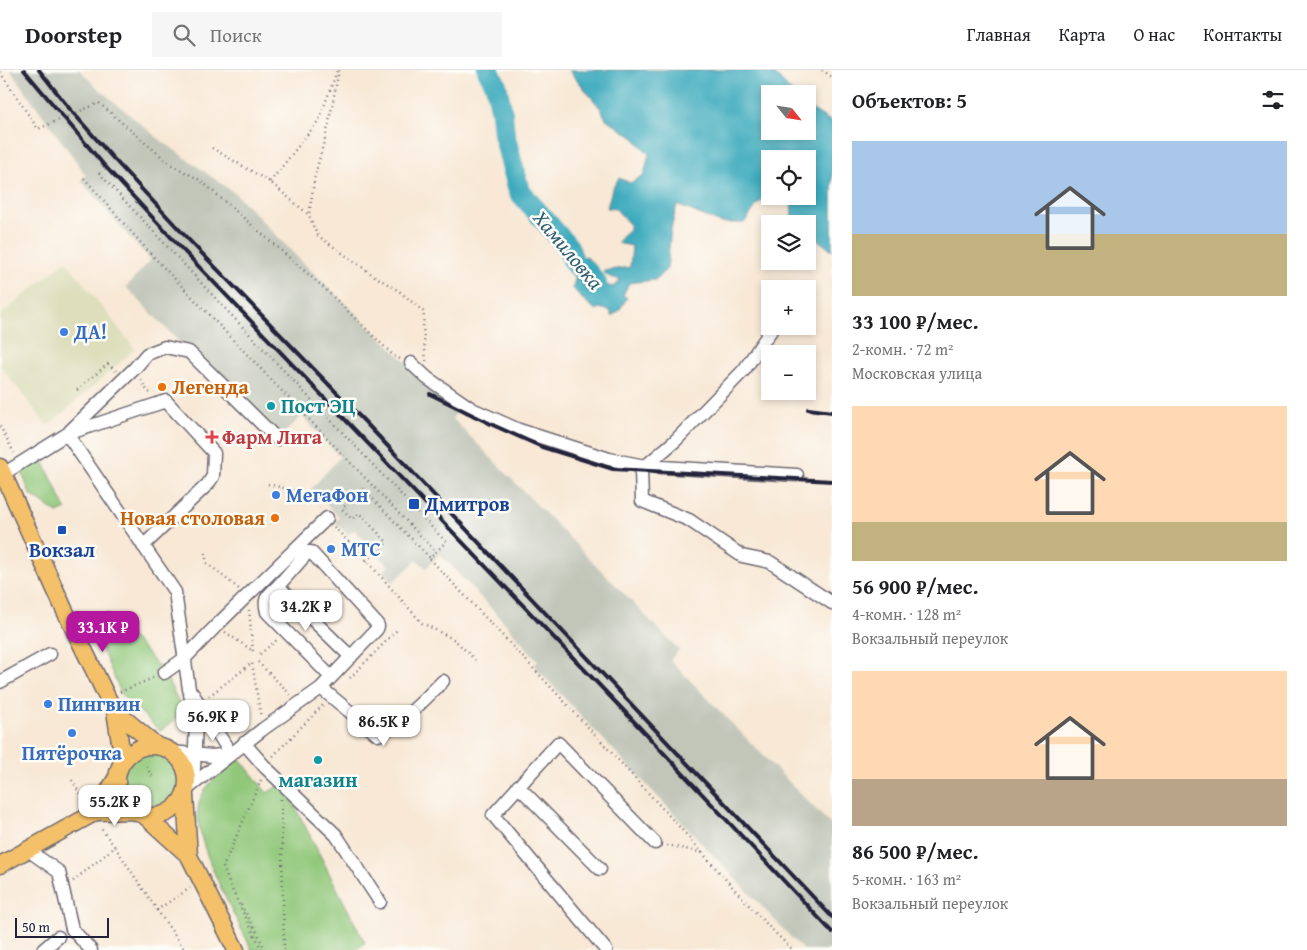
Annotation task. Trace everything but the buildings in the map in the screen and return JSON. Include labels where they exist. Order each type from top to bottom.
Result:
[{"type":"main road","points":[[1,472],[64,609],[115,711],[123,761]]},
{"type":"main road","points":[[115,711],[180,759],[185,767],[187,776],[189,856]]},
{"type":"main road","points":[[98,819],[123,761],[139,748],[164,749]]},
{"type":"main road","points":[[117,778],[118,788],[126,805],[140,814],[189,856],[236,950]]},
{"type":"main road","points":[[0,865],[28,850],[98,819],[140,814],[156,816],[165,814],[175,808],[186,792]]},
{"type":"street","points":[[768,335],[744,370],[675,441],[641,470],[642,501],[689,520],[742,556],[770,562],[832,603]]},
{"type":"street","points":[[1,472],[20,463],[67,434],[147,354],[165,347],[189,352],[277,439]]},
{"type":"street","points":[[411,363],[427,378],[472,409],[519,430],[609,459],[645,466],[797,475]]},
{"type":"street","points":[[67,434],[166,401],[214,453],[213,476],[208,484],[144,546]]},
{"type":"street","points":[[67,434],[175,592],[189,689],[196,723],[194,769],[186,792]]},
{"type":"street","points":[[164,673],[185,658],[327,518]]},
{"type":"street","points":[[186,792],[244,743],[321,688],[378,626],[311,552],[308,552],[267,596],[265,602],[267,612],[331,677]]},
{"type":"street","points":[[278,586],[351,657]]},
{"type":"street","points":[[4,679],[50,654]]},
{"type":"street","points":[[321,688],[378,735],[393,728],[443,681]]},
{"type":"street","points":[[189,689],[231,754]]},
{"type":"street","points":[[606,950],[492,815],[558,742],[655,843]]},
{"type":"street","points":[[244,743],[266,768],[281,780],[336,835],[380,902]]},
{"type":"street","points":[[164,749],[212,756],[231,754]]},
{"type":"street","points":[[518,786],[600,869]]},
{"type":"street","points":[[28,850],[59,872],[72,928],[91,950]]},
{"type":"street","points":[[43,950],[58,938]]},
{"type":"path","points":[[270,182],[319,120],[338,70]]},
{"type":"path","points":[[309,215],[315,174],[328,127],[338,70]]},
{"type":"path","points":[[822,70],[832,77]]},
{"type":"path","points":[[0,72],[38,129],[99,103],[170,164],[200,180],[323,288],[394,356],[411,363]]},
{"type":"path","points":[[212,148],[270,182],[309,215],[317,235],[373,276],[399,291],[424,312],[423,327],[427,378]]},
{"type":"path","points":[[100,173],[217,300],[446,542],[430,558]]},
{"type":"path","points":[[84,178],[149,252],[436,552]]},
{"type":"path","points":[[77,390],[108,364],[116,371],[135,368]]},
{"type":"path","points":[[0,426],[20,463]]},
{"type":"path","points":[[268,484],[311,495],[334,528],[367,561],[422,623],[455,640],[475,660]]},
{"type":"path","points":[[367,561],[387,542],[359,513],[352,520],[342,508],[362,489],[430,558],[590,729],[767,926],[792,950]]},
{"type":"path","points":[[205,553],[207,563],[247,595],[253,651],[216,626]]},
{"type":"path","points":[[258,662],[300,704]]},
{"type":"path","points":[[199,703],[252,663],[263,729]]},
{"type":"path","points":[[120,692],[164,673]]},
{"type":"path","points":[[84,712],[94,706]]},
{"type":"path","points":[[146,767],[153,777]]},
{"type":"path","points":[[265,950],[256,930],[231,888],[224,870],[266,768]]},
{"type":"path","points":[[72,780],[81,796]]},
{"type":"path","points":[[281,780],[284,950]]},
{"type":"path","points":[[98,819],[185,950]]},
{"type":"path","points":[[655,843],[704,854]]},
{"type":"path","points":[[63,890],[115,847]]},
{"type":"path","points":[[157,910],[191,887]]},
{"type":"shaded area","points":[[10,70],[80,70],[93,84],[155,136],[237,195],[296,256],[431,386],[464,404],[452,418],[679,650],[670,660],[832,826],[832,950],[803,950],[534,666],[538,661],[440,554],[426,568],[417,560],[393,582],[383,572],[389,566],[354,530],[348,535],[335,522],[339,517],[311,489],[340,457],[302,416],[281,436],[192,347],[182,345],[126,287],[151,260],[81,180],[86,175]]},
{"type":"shaded area","points":[[66,261],[135,349],[48,426],[0,366],[0,315]]},
{"type":"green space","points":[[41,457],[66,509],[57,513],[30,494],[21,470]]},
{"type":"green space","points":[[101,614],[109,614],[142,647],[164,673],[180,704],[176,719],[160,731],[122,695],[92,627]]},
{"type":"green space","points":[[152,750],[169,755],[174,759],[178,764],[183,781],[178,798],[174,803],[169,807],[152,812],[135,807],[130,803],[126,798],[121,781],[126,764],[130,759],[135,755]]},
{"type":"green space","points":[[240,759],[267,793],[283,783],[365,943],[356,950],[252,950],[207,856],[198,818],[199,803],[205,790],[221,772]]},
{"type":"water","points":[[569,70],[771,70],[785,85],[761,85],[761,140],[816,140],[816,112],[832,122],[832,251],[816,238],[816,215],[792,215],[791,205],[816,205],[816,150],[761,150],[761,201],[744,223],[721,223],[677,205],[671,229],[667,269],[655,280],[629,283],[623,295],[627,298],[618,312],[611,316],[611,311],[599,308],[596,310],[580,297],[573,288],[577,268],[574,263],[586,256],[594,265],[603,283],[612,287],[620,279],[613,278],[603,271],[630,267],[632,246],[617,243],[629,230],[629,224],[615,208],[607,208],[612,189],[619,178],[630,183],[644,175],[649,154],[634,138],[606,119],[601,109]]},
{"type":"waterway","name":"Хамиловка","points":[[488,70],[496,85],[504,134],[519,191],[568,247],[574,263],[588,273],[596,283]]},
{"type":"railway","points":[[24,70],[103,164],[180,247],[625,712],[832,932]]},
{"type":"railway","points":[[39,70],[111,156],[188,239],[366,423],[832,917]]},
{"type":"railway","points":[[430,394],[542,447],[613,469],[832,481]]},
{"type":"railway","points":[[808,409],[832,412]]},
{"type":"place","name":"ДА!","points":[[64,332]]},
{"type":"place","name":"Легенда","points":[[162,387]]},
{"type":"place","name":"Пост ЭЦ","points":[[271,406]]},
{"type":"place","name":"Фарм Лига","points":[[212,437]]},
{"type":"place","name":"МегаФон","points":[[276,495]]},
{"type":"place","name":"Дмитров","points":[[414,504]]},
{"type":"place","name":"Новая столовая","points":[[275,518]]},
{"type":"place","name":"Вокзал","points":[[62,530]]},
{"type":"place","name":"МТС","points":[[331,549]]},
{"type":"place","name":"Пингвин","points":[[48,704]]},
{"type":"place","name":"Пятёрочка","points":[[72,733]]},
{"type":"place","name":"магазин","points":[[318,760]]}]
